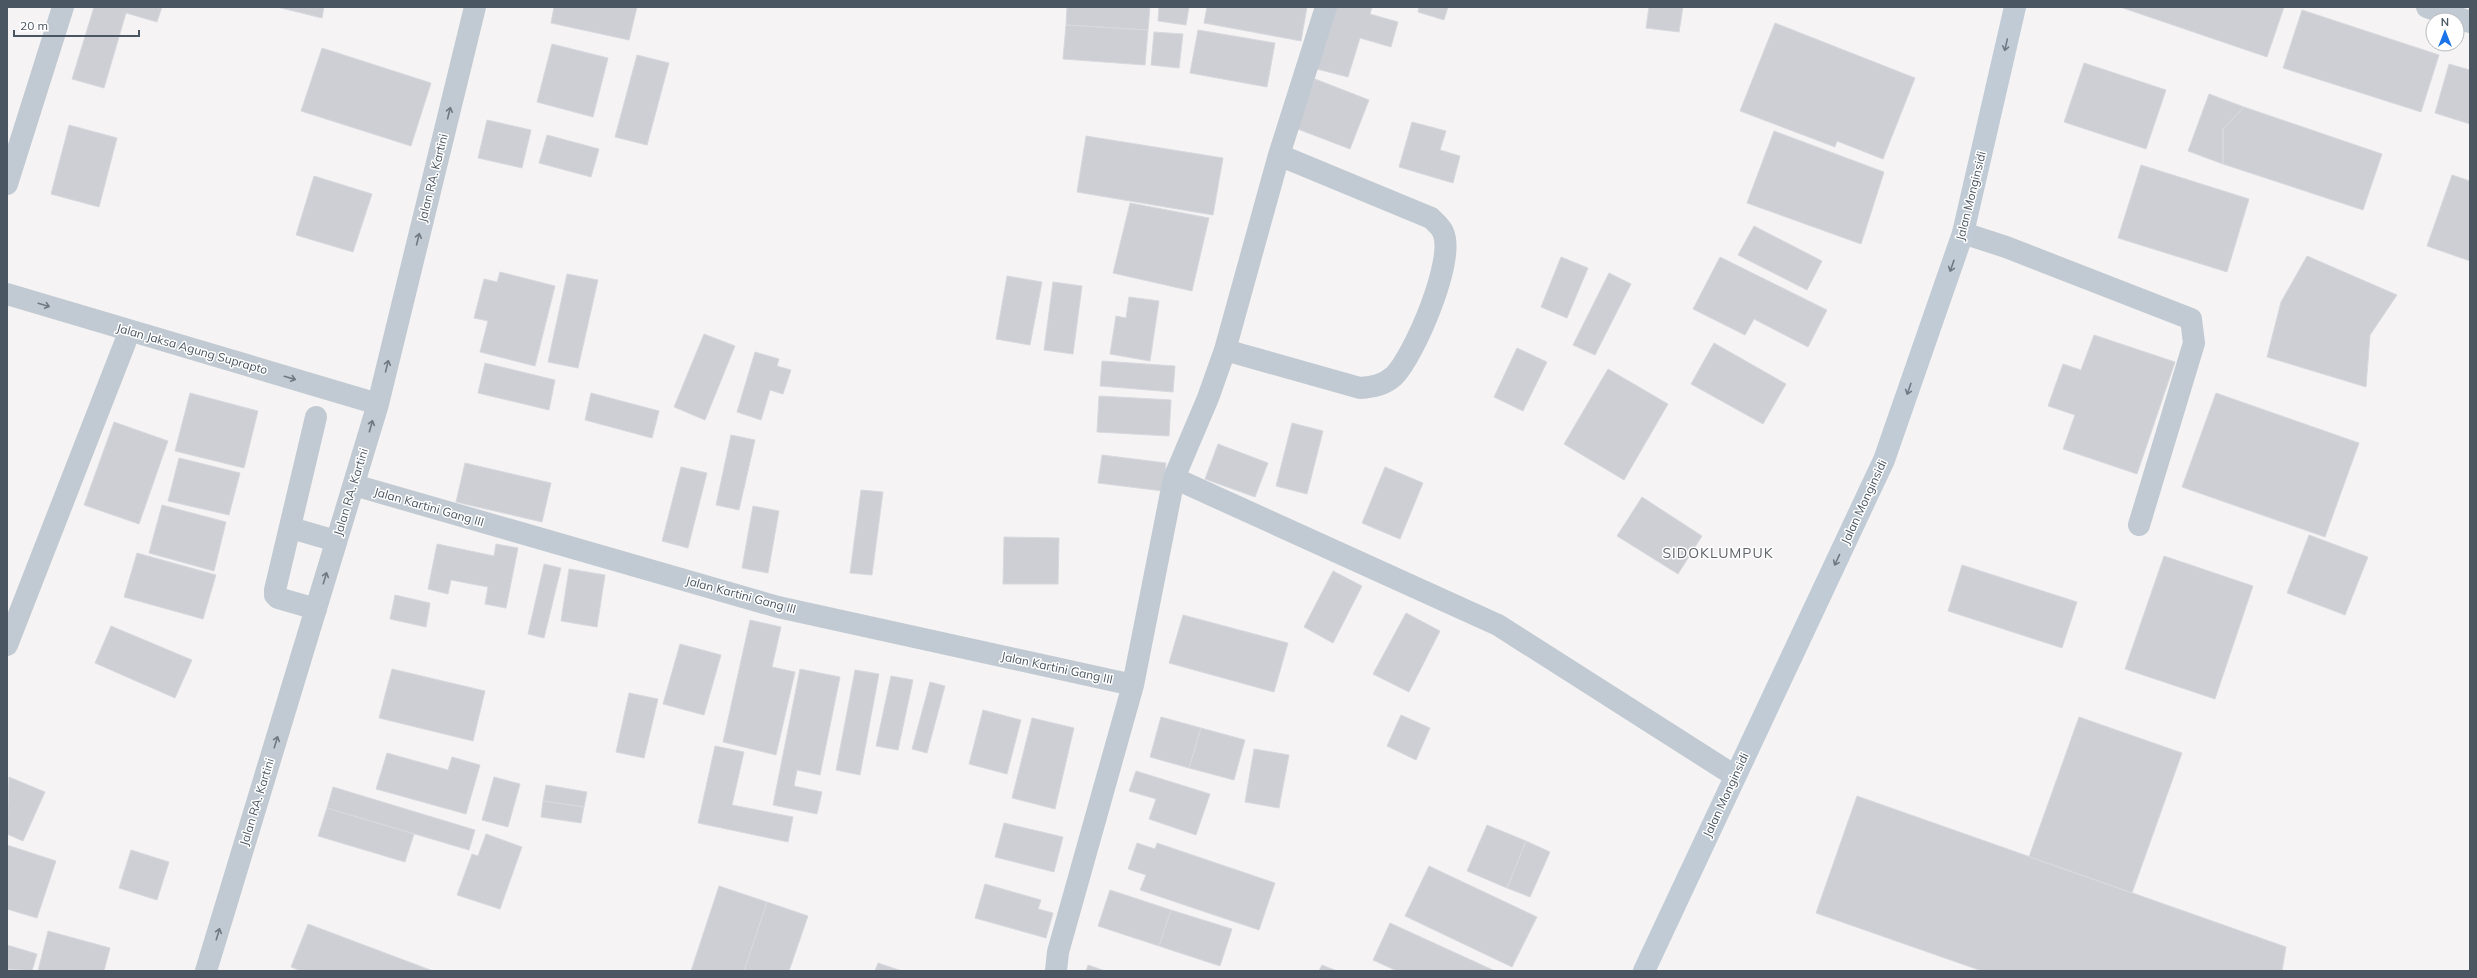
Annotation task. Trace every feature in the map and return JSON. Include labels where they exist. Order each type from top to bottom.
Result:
[{"type":"main road","name":"Jalan Monginsidi","points":[[1644,971],[1884,460],[1963,233],[2015,7]]},
{"type":"street","points":[[7,184],[64,7]]},
{"type":"street","name":"Jalan RA. Kartini","points":[[206,971],[378,404],[475,7]]},
{"type":"street","points":[[1056,971],[1058,952],[1134,685],[1174,478],[1208,398],[1225,350],[1279,155],[1326,7]]},
{"type":"street","points":[[2427,7],[2470,22]]},
{"type":"street","points":[[1225,350],[1360,388],[1376,387],[1393,376],[1417,342],[1440,282],[1445,242],[1443,232],[1432,218],[1279,155]]},
{"type":"street","points":[[1963,233],[2006,247],[2191,319],[2194,343],[2139,525]]},
{"type":"street","name":"Jalan Jaksa Agung Suprapto","points":[[7,294],[378,404]]},
{"type":"street","points":[[7,645],[126,343],[128,331]]},
{"type":"street","points":[[316,417],[275,595],[278,598],[316,609]]},
{"type":"street","points":[[1174,478],[1498,625],[1735,776]]},
{"type":"street","name":"Jalan Kartini Gang III","points":[[354,485],[778,607],[1134,685]]},
{"type":"street","points":[[291,528],[336,542]]},
{"type":"building","points":[[94,7],[162,7],[157,22],[126,13],[104,88],[72,79]]},
{"type":"building","points":[[277,7],[324,7],[322,18]]},
{"type":"building","points":[[554,7],[637,7],[629,40],[551,23]]},
{"type":"building","points":[[1067,7],[1150,7],[1148,30],[1066,25]]},
{"type":"building","points":[[1159,7],[1189,7],[1186,25],[1158,21]]},
{"type":"building","points":[[1207,7],[1307,7],[1301,41],[1204,23]]},
{"type":"building","points":[[1330,7],[1372,7],[1370,14],[1398,22],[1391,47],[1360,38],[1348,77],[1313,68]]},
{"type":"building","points":[[1419,7],[1448,7],[1444,20],[1418,12]]},
{"type":"building","points":[[1649,7],[1683,7],[1679,32],[1646,28]]},
{"type":"building","points":[[2120,7],[2284,7],[2267,57]]},
{"type":"building","points":[[2302,10],[2425,50],[2425,52],[2439,55],[2421,112],[2283,68]]},
{"type":"building","points":[[1775,23],[1915,78],[1883,159],[1837,141],[1835,147],[1740,111]]},
{"type":"building","points":[[1066,25],[1148,30],[1145,65],[1063,59]]},
{"type":"building","points":[[1198,30],[1275,43],[1267,87],[1190,73]]},
{"type":"building","points":[[1154,32],[1183,34],[1179,68],[1151,65]]},
{"type":"building","points":[[552,44],[608,58],[593,117],[537,102]]},
{"type":"building","points":[[322,48],[431,83],[411,146],[301,111]]},
{"type":"building","points":[[637,55],[669,63],[647,145],[615,137]]},
{"type":"building","points":[[2084,63],[2166,90],[2146,149],[2064,122]]},
{"type":"building","points":[[2449,64],[2470,70],[2470,124],[2435,113]]},
{"type":"building","points":[[1315,79],[1369,100],[1350,149],[1295,128]]},
{"type":"building","points":[[2209,94],[2244,107],[2223,129],[2223,164],[2188,151]]},
{"type":"building","points":[[2244,107],[2382,154],[2363,210],[2223,164],[2223,129]]},
{"type":"building","points":[[487,120],[531,130],[522,168],[478,158]]},
{"type":"building","points":[[1412,122],[1446,131],[1440,150],[1460,156],[1453,183],[1399,167]]},
{"type":"building","points":[[69,125],[117,138],[99,207],[51,194]]},
{"type":"building","points":[[1774,131],[1884,172],[1861,244],[1747,203]]},
{"type":"building","points":[[547,135],[599,149],[591,177],[539,163]]},
{"type":"building","points":[[1086,136],[1223,158],[1213,215],[1077,192]]},
{"type":"building","points":[[2141,165],[2249,199],[2227,272],[2118,238]]},
{"type":"building","points":[[2452,175],[2470,181],[2470,261],[2427,246]]},
{"type":"building","points":[[314,176],[372,194],[353,252],[296,235]]},
{"type":"building","points":[[1130,203],[1209,218],[1192,291],[1113,273]]},
{"type":"building","points":[[1754,226],[1822,261],[1807,290],[1738,255]]},
{"type":"building","points":[[2307,256],[2397,295],[2370,335],[2366,387],[2267,357],[2281,302]]},
{"type":"building","points":[[1561,257],[1588,268],[1567,318],[1541,307]]},
{"type":"building","points":[[1720,257],[1827,310],[1808,347],[1754,319],[1745,335],[1693,309]]},
{"type":"building","points":[[500,272],[555,286],[535,366],[480,352],[488,321],[474,318],[484,279],[497,282]]},
{"type":"building","points":[[1609,273],[1631,284],[1595,355],[1573,345]]},
{"type":"building","points":[[567,274],[598,280],[578,368],[548,362]]},
{"type":"building","points":[[1007,276],[1042,282],[1030,345],[996,339]]},
{"type":"building","points":[[1053,282],[1082,286],[1073,354],[1044,350]]},
{"type":"building","points":[[1129,297],[1159,301],[1150,361],[1110,354],[1116,316],[1126,318]]},
{"type":"building","points":[[704,334],[735,346],[705,420],[674,407]]},
{"type":"building","points":[[2094,335],[2175,362],[2137,474],[2063,449],[2075,415],[2048,406],[2063,364],[2081,370]]},
{"type":"building","points":[[1714,343],[1786,384],[1763,424],[1691,384]]},
{"type":"building","points":[[1517,348],[1547,362],[1523,411],[1494,397]]},
{"type":"building","points":[[755,352],[779,359],[777,366],[791,370],[783,394],[770,390],[761,420],[737,412]]},
{"type":"building","points":[[1102,361],[1175,366],[1173,392],[1100,386]]},
{"type":"building","points":[[485,363],[555,380],[549,410],[478,393]]},
{"type":"building","points":[[1608,369],[1668,404],[1624,480],[1564,444]]},
{"type":"building","points":[[190,393],[258,411],[244,468],[175,451]]},
{"type":"building","points":[[591,393],[659,411],[652,438],[585,420]]},
{"type":"building","points":[[2216,393],[2359,443],[2325,537],[2182,487]]},
{"type":"building","points":[[1099,396],[1171,400],[1169,436],[1097,432]]},
{"type":"building","points":[[114,422],[168,441],[139,524],[84,505]]},
{"type":"building","points":[[1292,423],[1323,431],[1307,494],[1276,486]]},
{"type":"building","points":[[731,435],[755,440],[739,510],[716,505]]},
{"type":"building","points":[[1218,444],[1268,463],[1255,497],[1205,479]]},
{"type":"building","points":[[1102,455],[1166,463],[1163,491],[1098,483]]},
{"type":"building","points":[[179,458],[240,473],[229,515],[168,501]]},
{"type":"building","points":[[465,463],[551,483],[542,522],[456,502]]},
{"type":"building","points":[[681,467],[707,473],[688,548],[662,541]]},
{"type":"building","points":[[1385,467],[1423,483],[1400,539],[1362,523]]},
{"type":"building","points":[[861,490],[883,492],[872,575],[850,573]]},
{"type":"building","points":[[1642,497],[1702,536],[1678,574],[1617,536]]},
{"type":"building","points":[[162,505],[226,522],[214,571],[149,553]]},
{"type":"building","points":[[753,506],[779,511],[768,573],[742,568]]},
{"type":"building","points":[[2309,535],[2368,557],[2345,615],[2287,593]]},
{"type":"building","points":[[1004,537],[1059,538],[1058,584],[1003,584]]},
{"type":"building","points":[[437,544],[494,556],[496,544],[518,548],[506,608],[485,604],[488,587],[451,580],[448,594],[428,589]]},
{"type":"building","points":[[137,553],[216,575],[203,619],[124,597]]},
{"type":"building","points":[[2164,556],[2253,586],[2215,699],[2125,669]]},
{"type":"building","points":[[544,564],[561,568],[544,638],[528,634]]},
{"type":"building","points":[[1962,565],[2077,602],[2062,648],[1948,611]]},
{"type":"building","points":[[569,569],[605,575],[597,627],[561,621]]},
{"type":"building","points":[[1333,571],[1362,586],[1333,643],[1304,627]]},
{"type":"building","points":[[395,595],[430,603],[426,627],[390,619]]},
{"type":"building","points":[[1406,613],[1440,631],[1409,692],[1373,674]]},
{"type":"building","points":[[1183,615],[1288,643],[1274,692],[1169,663]]},
{"type":"building","points":[[750,620],[781,627],[772,667],[795,672],[776,755],[723,742]]},
{"type":"building","points":[[111,626],[192,660],[175,698],[95,663]]},
{"type":"building","points":[[680,644],[721,655],[704,715],[663,704]]},
{"type":"building","points":[[392,669],[485,691],[473,741],[379,718]]},
{"type":"building","points":[[800,669],[840,677],[820,775],[797,770],[794,786],[822,792],[817,814],[773,805]]},
{"type":"building","points":[[855,670],[879,674],[860,775],[836,770]]},
{"type":"building","points":[[891,676],[913,680],[898,750],[876,746]]},
{"type":"building","points":[[930,682],[945,686],[927,753],[912,749]]},
{"type":"building","points":[[629,693],[658,699],[644,758],[616,752]]},
{"type":"building","points":[[983,710],[1021,720],[1007,774],[969,764]]},
{"type":"building","points":[[1401,715],[1430,728],[1416,760],[1387,746]]},
{"type":"building","points":[[1161,717],[1201,728],[1189,768],[1150,757]]},
{"type":"building","points":[[2079,717],[2182,753],[2132,893],[2029,857]]},
{"type":"building","points":[[1032,718],[1074,728],[1055,809],[1012,798]]},
{"type":"building","points":[[1201,728],[1245,740],[1234,780],[1189,768]]},
{"type":"building","points":[[715,746],[744,752],[732,805],[793,817],[788,842],[698,823]]},
{"type":"building","points":[[1254,749],[1289,755],[1279,808],[1245,802]]},
{"type":"building","points":[[387,753],[448,770],[452,757],[480,765],[466,814],[376,789]]},
{"type":"building","points":[[1136,771],[1210,794],[1196,835],[1149,819],[1156,799],[1129,791]]},
{"type":"building","points":[[9,777],[45,792],[23,841],[7,834]]},
{"type":"building","points":[[494,777],[520,784],[508,827],[482,820]]},
{"type":"building","points":[[546,785],[587,792],[584,807],[543,801]]},
{"type":"building","points":[[333,787],[475,830],[469,850],[327,808]]},
{"type":"building","points":[[1857,796],[2286,947],[2282,971],[1982,971],[1816,913]]},
{"type":"building","points":[[543,801],[584,807],[581,823],[541,817]]},
{"type":"building","points":[[327,808],[414,834],[405,862],[318,836]]},
{"type":"building","points":[[1004,823],[1063,837],[1054,872],[995,857]]},
{"type":"building","points":[[1487,825],[1526,841],[1507,888],[1467,871]]},
{"type":"building","points":[[486,834],[522,847],[500,909],[457,895],[472,854],[478,856]]},
{"type":"building","points":[[1526,841],[1550,852],[1530,897],[1507,888]]},
{"type":"building","points":[[1137,843],[1155,849],[1157,843],[1275,883],[1259,930],[1140,890],[1146,875],[1128,869]]},
{"type":"building","points":[[7,845],[56,861],[37,918],[7,909]]},
{"type":"building","points":[[131,850],[169,862],[157,900],[119,888]]},
{"type":"building","points":[[1429,866],[1537,917],[1512,967],[1405,916]]},
{"type":"building","points":[[985,884],[1041,900],[1038,909],[1053,913],[1046,938],[975,918]]},
{"type":"building","points":[[719,886],[767,902],[744,971],[691,971]]},
{"type":"building","points":[[1110,890],[1171,910],[1159,946],[1098,926]]},
{"type":"building","points":[[767,902],[808,916],[789,971],[744,971]]},
{"type":"building","points":[[1171,910],[1232,929],[1220,966],[1159,946]]},
{"type":"building","points":[[1390,923],[1495,971],[1397,971],[1373,960]]},
{"type":"building","points":[[308,924],[433,971],[301,971],[291,967]]},
{"type":"building","points":[[48,931],[110,948],[104,971],[38,971]]},
{"type":"building","points":[[7,945],[37,954],[32,971],[7,969]]},
{"type":"building","points":[[878,963],[902,971],[875,971]]},
{"type":"building","points":[[1088,965],[1105,971],[1086,971]]},
{"type":"building","points":[[1322,965],[1337,971],[1319,971]]},
{"type":"district","name":"SIDOKLUMPUK","points":[[1718,553]]}]
